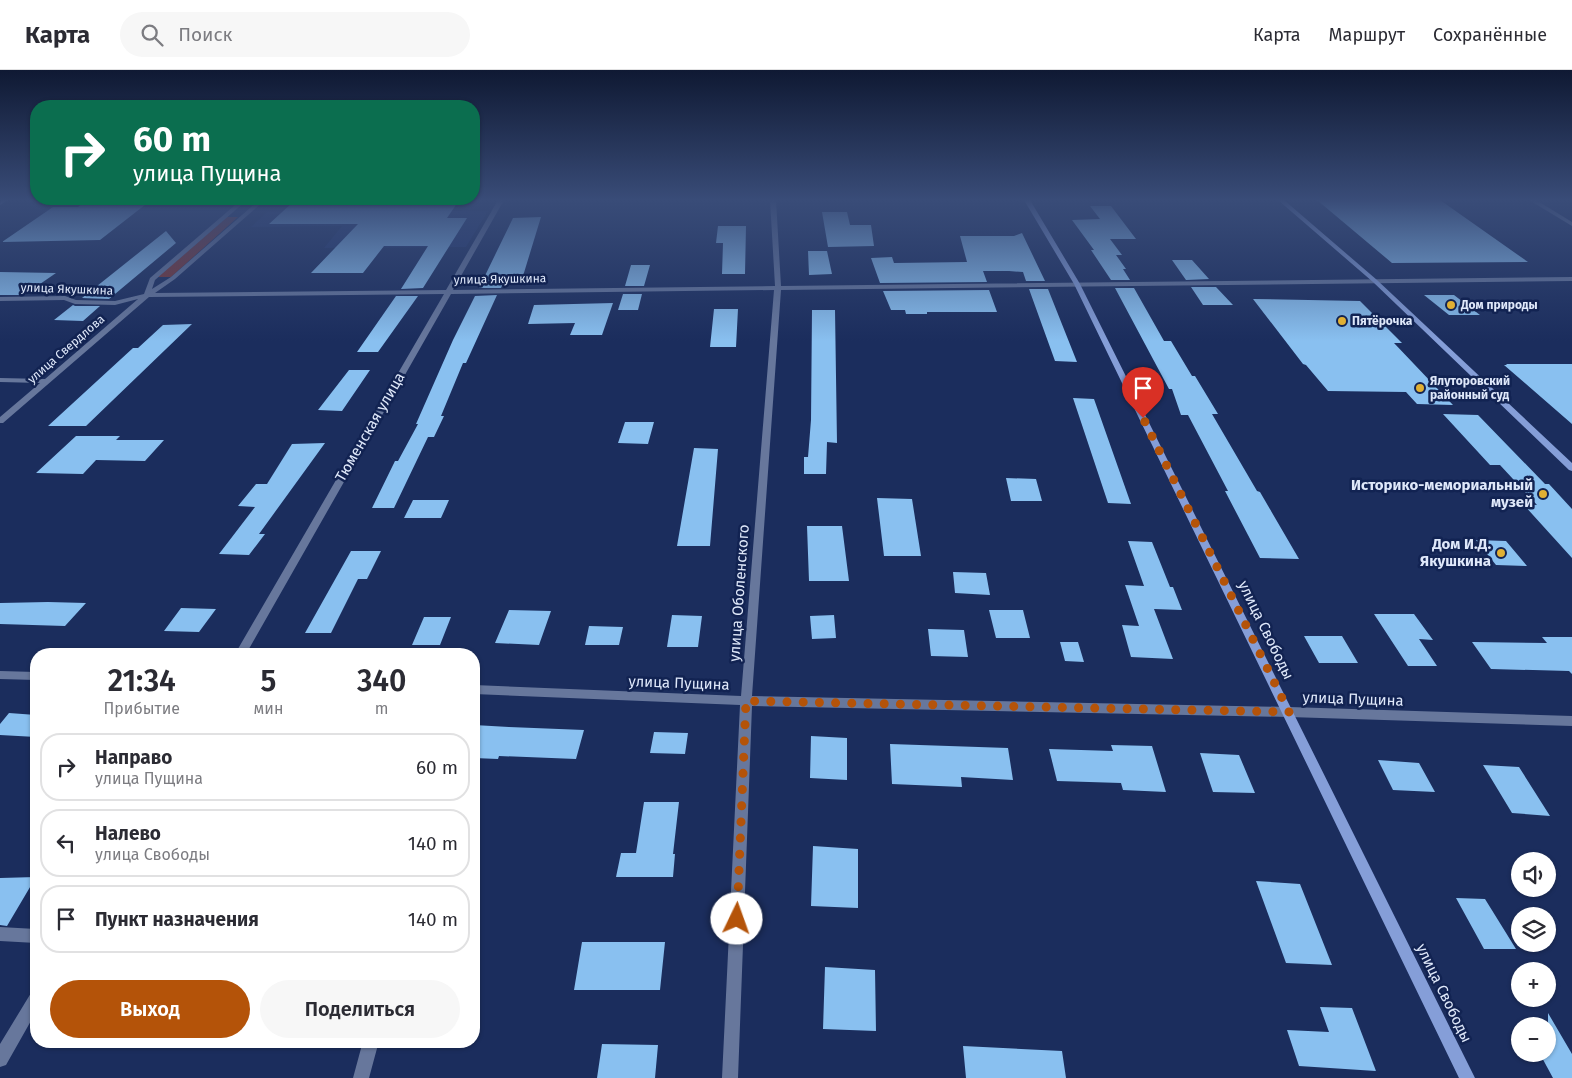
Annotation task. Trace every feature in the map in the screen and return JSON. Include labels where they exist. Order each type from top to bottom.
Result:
[{"type":"street","name":"улица Свердлова","points":[[147,295],[152,279],[189,247]]},
{"type":"street","name":"улица Свердлова","points":[[0,421],[147,295],[173,278],[208,247]]},
{"type":"street","name":"Тюменская улица","points":[[243,648],[473,247]]},
{"type":"street","name":"улица Оболенского","points":[[730,1078],[746,701],[778,287],[776,247]]},
{"type":"street","name":"улица Свободы","points":[[1055,247],[1077,284],[1289,712],[1467,1078]]},
{"type":"street","points":[[1335,247],[1375,282],[1572,468]]},
{"type":"street","name":"улица Якушкина","points":[[0,299],[64,298],[75,302],[115,303],[147,295],[448,290],[1572,279]]},
{"type":"street","points":[[0,380],[46,381]]},
{"type":"street","points":[[0,675],[30,676]]},
{"type":"street","name":"улица Пущина","points":[[480,689],[746,701],[1289,712],[1572,721]]},
{"type":"street","points":[[0,934],[30,936]]},
{"type":"street","points":[[0,1059],[30,1008]]},
{"type":"street","points":[[361,1078],[369,1048]]},
{"type":"shaded area","points":[[192,247],[204,247],[171,277],[158,277]]},
{"type":"shaded area","points":[[325,247],[460,247],[324,248]]},
{"type":"building","points":[[146,247],[171,247],[109,299],[82,298]]},
{"type":"building","points":[[336,247],[383,247],[363,273],[311,273]]},
{"type":"building","points":[[427,247],[449,247],[423,288],[401,289]]},
{"type":"building","points":[[499,247],[532,247],[523,276],[506,276],[501,288],[479,288]]},
{"type":"building","points":[[723,247],[746,247],[745,274],[722,274]]},
{"type":"building","points":[[963,247],[1029,247],[1045,281],[1026,281],[1023,272],[983,271],[987,282],[880,283],[871,258],[892,257],[894,263],[967,262]]},
{"type":"building","points":[[1092,247],[1116,247],[1122,255],[1116,255],[1126,269],[1123,269],[1130,280],[1111,280],[1091,250],[1094,250]]},
{"type":"building","points":[[1373,247],[1507,247],[1528,262],[1392,263]]},
{"type":"building","points":[[808,251],[827,251],[832,274],[809,275]]},
{"type":"building","points":[[1172,260],[1192,260],[1209,279],[1186,280]]},
{"type":"building","points":[[631,265],[650,265],[644,286],[625,286]]},
{"type":"building","points":[[0,272],[56,273],[24,295],[0,295]]},
{"type":"building","points":[[1191,287],[1216,287],[1233,305],[1203,305]]},
{"type":"building","points":[[1115,288],[1134,288],[1164,341],[1171,341],[1192,376],[1195,376],[1218,414],[1212,414],[1299,559],[1260,558],[1225,491],[1228,491],[1188,415],[1181,415],[1172,389],[1169,389]]},
{"type":"building","points":[[1029,289],[1048,289],[1077,362],[1055,361]]},
{"type":"building","points":[[989,290],[997,312],[927,312],[927,314],[906,314],[905,310],[891,310],[883,291]]},
{"type":"building","points":[[623,294],[642,294],[638,310],[618,310]]},
{"type":"building","points":[[497,295],[466,363],[463,363],[441,416],[444,416],[434,437],[428,437],[394,508],[372,508],[395,461],[398,461],[418,424],[416,424],[453,340],[475,296]]},
{"type":"building","name":"Дом природы","points":[[1424,295],[1454,295],[1480,315],[1449,315]]},
{"type":"building","points":[[396,296],[418,296],[378,352],[357,352]]},
{"type":"building","points":[[1253,299],[1360,301],[1402,343],[1394,343],[1453,405],[1417,404],[1406,392],[1328,391],[1306,365],[1303,364]]},
{"type":"building","points":[[613,303],[602,335],[570,335],[575,323],[528,324],[534,305]]},
{"type":"building","points":[[73,305],[100,306],[83,321],[54,320]]},
{"type":"building","points":[[714,309],[738,309],[736,347],[710,347]]},
{"type":"building","points":[[812,310],[835,310],[837,443],[827,442],[826,474],[804,474],[804,457],[808,457],[811,420]]},
{"type":"building","points":[[192,324],[86,426],[48,426],[133,348],[138,348],[163,325]]},
{"type":"building","points":[[1572,364],[1572,424],[1504,365]]},
{"type":"building","points":[[349,370],[370,370],[342,411],[318,410]]},
{"type":"building","points":[[1073,398],[1094,399],[1131,504],[1108,503]]},
{"type":"building","points":[[1443,414],[1478,415],[1572,509],[1572,558],[1523,504],[1537,505],[1500,465],[1490,465]]},
{"type":"building","points":[[625,422],[654,422],[648,444],[618,443]]},
{"type":"building","points":[[76,436],[120,436],[116,440],[164,440],[145,461],[96,460],[83,474],[36,473]]},
{"type":"building","points":[[325,443],[259,534],[265,534],[249,555],[219,554],[255,507],[238,506],[256,484],[267,484],[292,444]]},
{"type":"building","points":[[694,448],[718,449],[710,546],[677,546]]},
{"type":"building","points":[[1006,478],[1036,479],[1042,501],[1011,501]]},
{"type":"building","points":[[877,498],[912,499],[921,556],[884,556]]},
{"type":"building","points":[[413,500],[449,500],[441,518],[404,518]]},
{"type":"building","points":[[807,526],[842,526],[849,581],[809,581]]},
{"type":"building","name":"Дом И.Д. Якушкина","points":[[1476,540],[1506,541],[1527,566],[1496,565]]},
{"type":"building","points":[[1128,541],[1152,542],[1170,587],[1173,587],[1182,610],[1154,609],[1173,659],[1131,657],[1122,625],[1139,626],[1125,585],[1144,586]]},
{"type":"building","points":[[351,551],[381,551],[367,579],[358,579],[331,633],[305,633]]},
{"type":"building","points":[[953,572],[986,573],[990,595],[955,593]]},
{"type":"building","points":[[0,603],[86,603],[65,626],[0,624]]},
{"type":"building","points":[[181,608],[216,609],[199,632],[164,631]]},
{"type":"building","points":[[509,610],[551,611],[539,645],[495,643]]},
{"type":"building","points":[[989,610],[1023,610],[1030,638],[996,638]]},
{"type":"building","points":[[1374,614],[1414,614],[1433,640],[1419,639],[1437,666],[1408,666]]},
{"type":"building","points":[[672,615],[702,616],[698,647],[667,647]]},
{"type":"building","points":[[834,615],[836,638],[812,639],[810,616]]},
{"type":"building","points":[[424,617],[451,617],[440,645],[412,645]]},
{"type":"building","points":[[589,626],[623,627],[619,645],[585,645]]},
{"type":"building","points":[[928,629],[964,630],[968,657],[931,656]]},
{"type":"building","points":[[1304,636],[1342,636],[1358,663],[1319,663]]},
{"type":"building","points":[[1542,637],[1572,637],[1572,674],[1569,671],[1491,669],[1472,642],[1547,643]]},
{"type":"building","points":[[1060,642],[1078,642],[1084,662],[1065,661]]},
{"type":"building","points":[[9,713],[30,715],[30,737],[0,735],[0,724]]},
{"type":"building","points":[[480,725],[584,730],[576,759],[499,756],[498,759],[480,758]]},
{"type":"building","points":[[654,732],[688,733],[685,754],[650,753]]},
{"type":"building","points":[[811,736],[847,738],[847,780],[810,778]]},
{"type":"building","points":[[890,744],[1008,748],[1013,780],[961,777],[962,787],[892,784]]},
{"type":"building","points":[[1111,745],[1152,746],[1166,792],[1123,790],[1121,783],[1057,781],[1049,749],[1113,751]]},
{"type":"building","points":[[1200,753],[1239,755],[1255,793],[1213,792]]},
{"type":"building","points":[[1378,760],[1419,763],[1435,792],[1393,790]]},
{"type":"building","points":[[1483,765],[1519,767],[1550,816],[1512,813]]},
{"type":"building","points":[[644,802],[679,802],[673,854],[675,854],[673,877],[616,877],[621,853],[636,853]]},
{"type":"building","points":[[813,846],[858,849],[858,908],[811,906]]},
{"type":"building","points":[[30,877],[30,887],[7,926],[0,925],[0,878]]},
{"type":"building","points":[[1256,881],[1300,884],[1332,965],[1286,963]]},
{"type":"building","points":[[1456,898],[1485,899],[1511,941],[1511,949],[1484,949]]},
{"type":"building","points":[[582,942],[665,942],[660,990],[574,990]]},
{"type":"building","points":[[825,967],[875,970],[876,1031],[823,1029]]},
{"type":"building","points":[[1320,1007],[1352,1008],[1376,1071],[1299,1066],[1287,1030],[1329,1032]]},
{"type":"building","points":[[1556,1027],[1572,1054],[1572,1078],[1553,1078],[1544,1062],[1556,1062]]},
{"type":"building","points":[[602,1044],[658,1045],[655,1078],[597,1078]]},
{"type":"building","points":[[963,1046],[1062,1051],[1066,1078],[966,1078]]},
{"type":"place","name":"Дом природы","points":[[1451,305]]},
{"type":"place","name":"Пятёрочка","points":[[1342,321]]},
{"type":"place","name":"Ялуторовский районный суд","points":[[1420,388]]},
{"type":"place","name":"Историко-мемориальный музей","points":[[1543,494]]},
{"type":"place","name":"Дом И.Д. Якушкина","points":[[1501,553]]},
{"type":"route","points":[[737,919],[746,701],[1289,712],[1143,418]]}]
